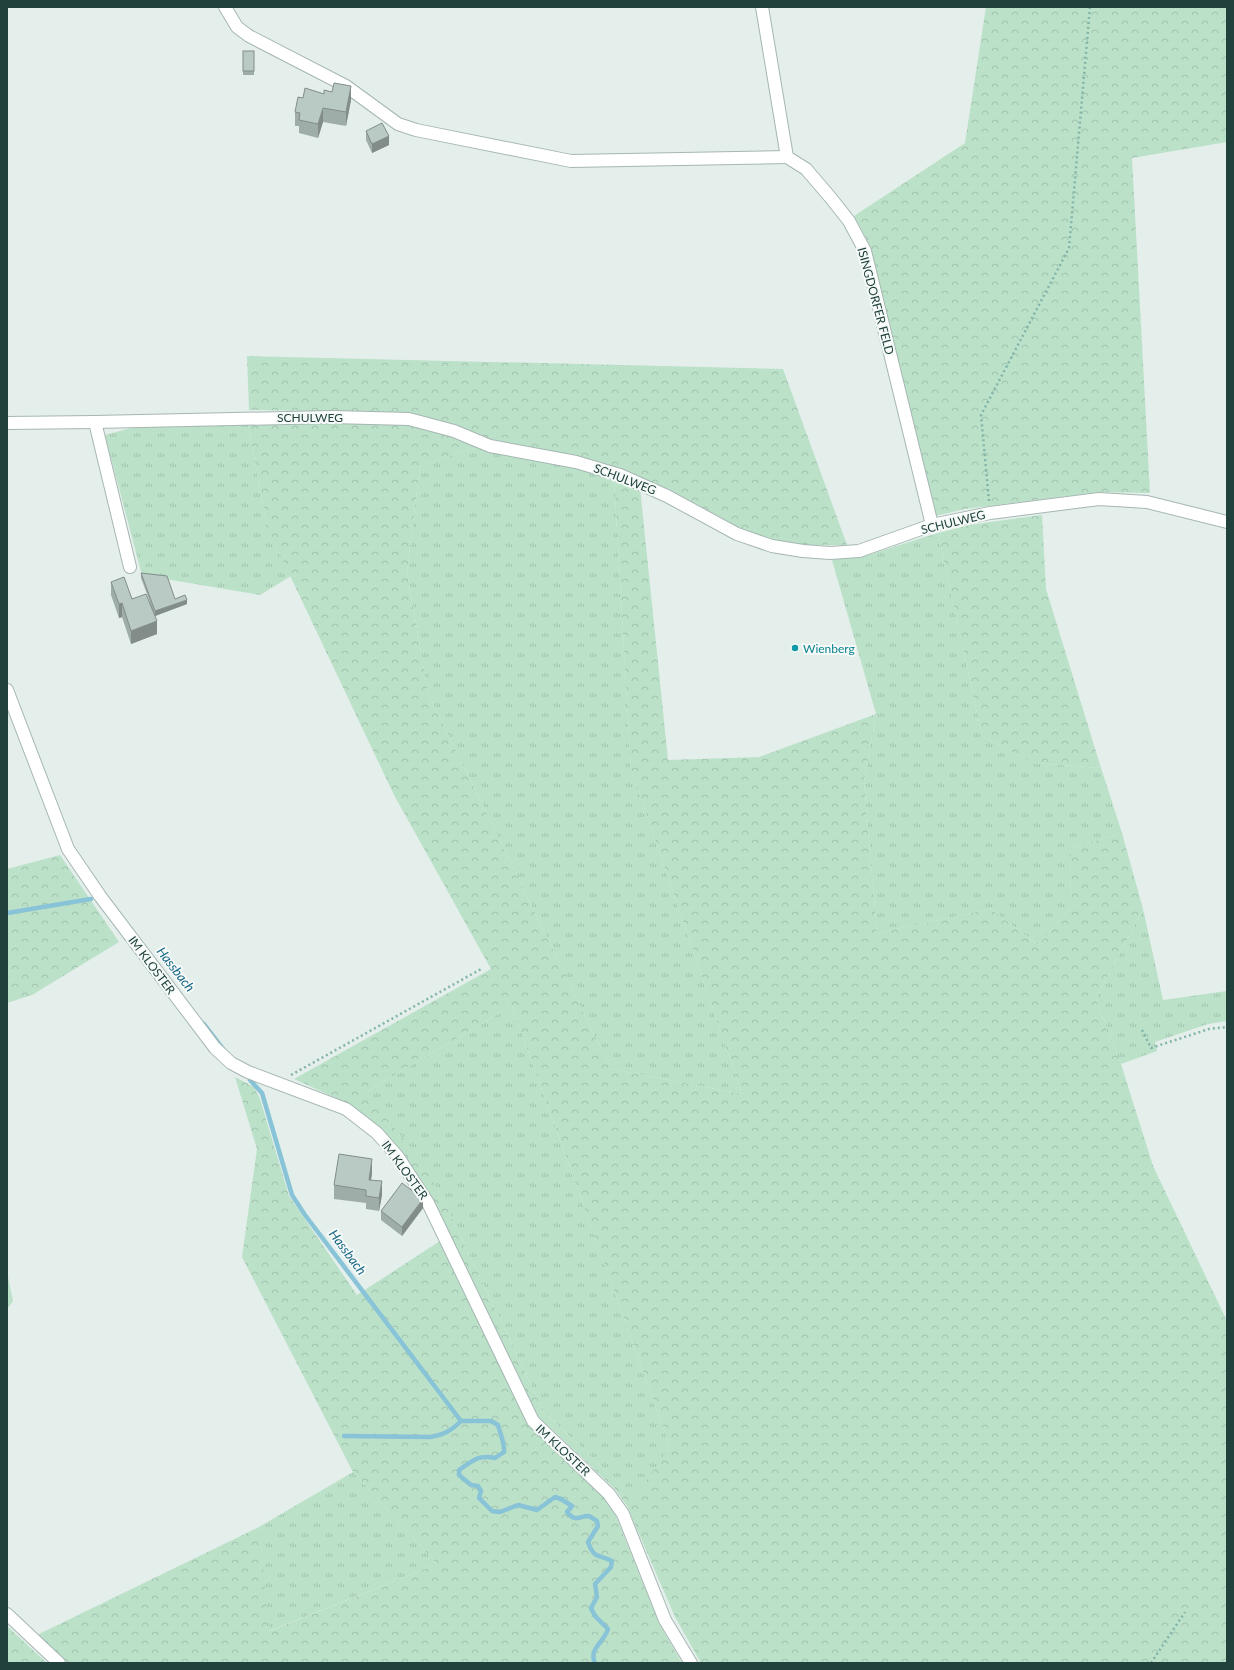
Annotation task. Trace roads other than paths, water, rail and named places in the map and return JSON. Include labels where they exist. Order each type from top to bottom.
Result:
[{"type":"street","points":[[225,7],[237,27],[249,36],[346,86],[398,124],[416,130],[571,161],[787,157],[762,7]]},
{"type":"street","name":"ISINGDORFER FELD","points":[[787,157],[806,169],[830,197],[849,221],[865,250],[932,525]]},
{"type":"street","name":"SCHULWEG","points":[[7,423],[332,417],[409,419],[454,431],[490,446],[576,462],[620,475],[667,496],[737,534],[772,546],[830,553],[859,551],[932,525],[990,513],[1099,499],[1147,502],[1227,522]]},
{"type":"street","points":[[95,422],[130,567]]},
{"type":"street","name":"IM KLOSTER","points":[[7,690],[68,849],[100,896],[215,1048],[231,1063],[283,1087],[346,1109],[377,1133],[398,1157],[428,1203],[533,1421],[609,1494],[623,1514],[665,1620],[691,1663]]},
{"type":"street","points":[[7,1614],[58,1663]]},
{"type":"waterway","name":"Hassbach","points":[[7,913],[91,899]]},
{"type":"waterway","name":"Hassbach","points":[[204,1024],[224,1050]]},
{"type":"waterway","name":"Hassbach","points":[[250,1080],[262,1093],[292,1195],[305,1215],[461,1421]]},
{"type":"waterway","name":"Hassbach","points":[[344,1436],[430,1437],[447,1432],[461,1421],[491,1421],[498,1425],[504,1452],[495,1458],[484,1457],[476,1459],[459,1470],[459,1475],[471,1485],[478,1486],[481,1491],[479,1498],[492,1511],[500,1512],[518,1505],[537,1510],[555,1497],[572,1506],[567,1512],[573,1517],[577,1518],[589,1516],[597,1521],[598,1526],[588,1542],[595,1554],[612,1561],[611,1567],[595,1584],[597,1597],[591,1608],[595,1616],[608,1629],[595,1649],[593,1658],[595,1663]]},
{"type":"place","name":"Wienberg","points":[[795,648]]}]
